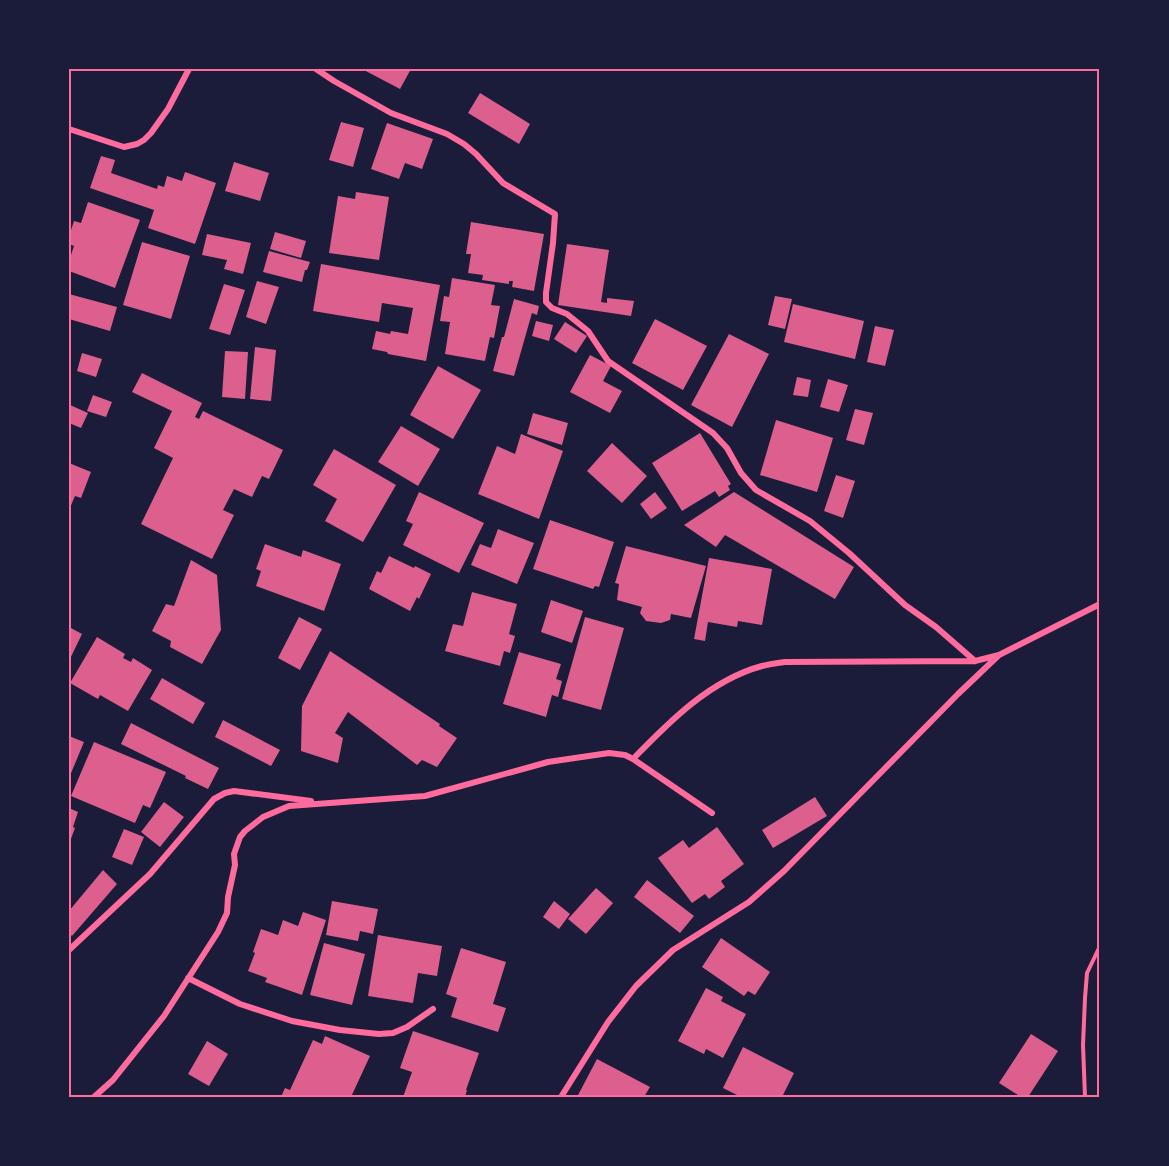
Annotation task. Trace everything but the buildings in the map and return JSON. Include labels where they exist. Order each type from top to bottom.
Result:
[{"type":"street","points":[[69,129],[124,147],[138,144],[151,133],[168,109],[189,69]]},
{"type":"street","points":[[316,69],[391,113],[464,144],[503,183],[555,214],[554,243],[546,302],[552,308],[567,314],[588,331],[608,361],[714,433],[727,448],[748,483],[756,490],[810,520],[905,605],[936,627],[975,661]]},
{"type":"street","points":[[633,759],[664,727],[704,695],[735,676],[762,666],[785,662],[975,661],[999,655],[1100,604]]},
{"type":"street","points":[[561,1097],[608,1022],[636,986],[673,950],[749,902],[784,871],[999,655]]},
{"type":"street","points":[[94,1097],[113,1080],[164,1016],[218,932],[227,913],[235,865],[234,854],[240,837],[263,818],[289,806],[425,796],[548,762],[609,753],[625,755],[633,759],[712,813]]},
{"type":"street","points":[[69,950],[150,874],[214,799],[234,791],[321,803]]},
{"type":"street","points":[[188,978],[240,1004],[292,1021],[340,1030],[393,1033],[407,1027],[433,1009]]},
{"type":"path","points":[[1085,1097],[1083,1045],[1087,973],[1100,946]]}]
